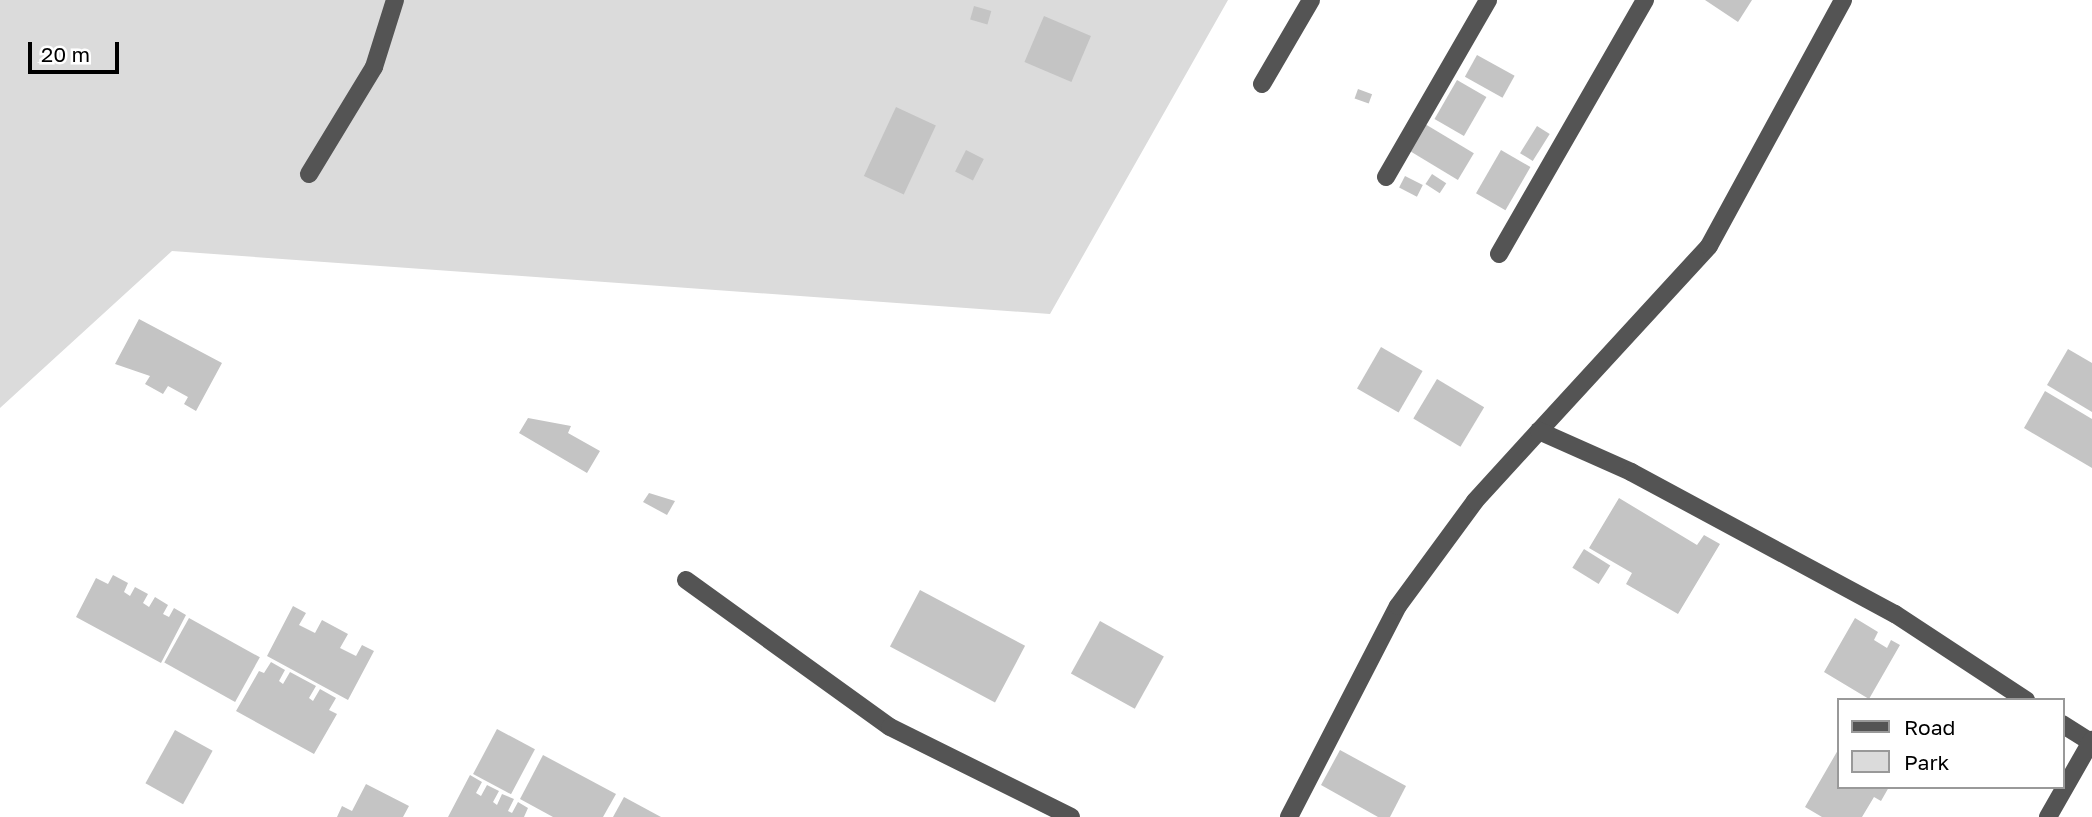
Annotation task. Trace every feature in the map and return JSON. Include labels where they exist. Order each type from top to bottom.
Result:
[{"type":"street","points":[[309,174],[374,67],[395,0]]},
{"type":"street","points":[[1262,84],[1311,0]]},
{"type":"street","points":[[1386,177],[1488,0]]},
{"type":"street","points":[[1499,254],[1645,0]]},
{"type":"street","points":[[1289,817],[1398,606],[1475,501],[1709,246],[1843,0]]},
{"type":"street","points":[[1539,431],[1631,472],[1895,614],[2023,698]]},
{"type":"street","points":[[686,580],[890,727],[1072,817]]},
{"type":"street","points":[[2064,724],[2091,741],[2064,789]]},
{"type":"street","points":[[2048,817],[2064,789]]},
{"type":"green space","points":[[0,0],[1228,0],[1050,314],[172,251],[0,408]]},
{"type":"building","points":[[1705,0],[1752,0],[1738,22]]},
{"type":"building","points":[[974,6],[991,11],[987,24],[970,19]]},
{"type":"building","points":[[1044,16],[1091,36],[1071,82],[1024,62]]},
{"type":"building","points":[[1477,55],[1515,76],[1502,98],[1465,77]]},
{"type":"building","points":[[1457,80],[1486,97],[1464,136],[1434,119]]},
{"type":"building","points":[[1358,89],[1372,94],[1369,104],[1355,98]]},
{"type":"building","points":[[896,107],[936,126],[904,194],[864,176]]},
{"type":"building","points":[[1425,124],[1474,153],[1458,180],[1409,151]]},
{"type":"building","points":[[1537,126],[1550,134],[1533,161],[1520,153]]},
{"type":"building","points":[[966,150],[984,159],[973,180],[955,171]]},
{"type":"building","points":[[1501,150],[1530,167],[1505,210],[1476,193]]},
{"type":"building","points":[[1432,174],[1446,183],[1440,193],[1425,184]]},
{"type":"building","points":[[1405,176],[1423,185],[1417,197],[1399,188]]},
{"type":"building","points":[[139,319],[222,363],[196,411],[184,404],[188,397],[168,386],[163,394],[145,384],[150,376],[115,364]]},
{"type":"building","points":[[1381,347],[1423,371],[1399,413],[1357,389]]},
{"type":"building","points":[[2068,349],[2092,363],[2092,412],[2047,385]]},
{"type":"building","points":[[1437,379],[1484,407],[1460,447],[1413,418]]},
{"type":"building","points":[[2045,391],[2092,419],[2092,468],[2024,428]]},
{"type":"building","points":[[528,418],[571,426],[568,433],[600,451],[587,473],[519,433]]},
{"type":"building","points":[[649,493],[675,501],[667,515],[643,502]]},
{"type":"building","points":[[1619,498],[1697,545],[1704,535],[1720,544],[1678,614],[1626,584],[1632,573],[1589,548]]},
{"type":"building","points":[[1584,549],[1610,565],[1599,584],[1572,568]]},
{"type":"building","points":[[113,575],[128,583],[124,592],[130,596],[135,587],[148,594],[143,603],[149,607],[155,597],[168,605],[163,614],[169,617],[174,608],[186,615],[161,663],[76,617],[96,578],[108,584]]},
{"type":"building","points":[[920,590],[1025,646],[995,702],[890,647]]},
{"type":"building","points":[[293,606],[306,613],[299,625],[315,633],[322,620],[348,634],[340,648],[356,656],[362,645],[374,651],[348,700],[267,656]]},
{"type":"building","points":[[189,618],[260,657],[235,702],[164,663]]},
{"type":"building","points":[[1855,618],[1878,632],[1874,640],[1887,648],[1891,640],[1900,645],[1870,698],[1824,672]]},
{"type":"building","points":[[1100,621],[1164,656],[1135,709],[1071,673]]},
{"type":"building","points":[[271,662],[285,670],[279,681],[283,684],[290,672],[316,686],[309,698],[313,701],[320,689],[336,698],[329,710],[337,714],[314,754],[236,711],[259,671],[264,673]]},
{"type":"building","points":[[497,729],[535,749],[511,794],[473,774]]},
{"type":"building","points":[[175,730],[213,751],[183,804],[145,783]]},
{"type":"building","points":[[1340,750],[1406,786],[1390,817],[1378,817],[1321,785]]},
{"type":"building","points":[[1836,753],[1836,789],[1888,789],[1881,801],[1874,797],[1862,817],[1822,817],[1805,807]]},
{"type":"building","points":[[543,755],[616,794],[603,817],[553,817],[520,799]]},
{"type":"building","points":[[470,775],[482,782],[476,793],[481,796],[487,785],[499,791],[493,802],[497,805],[502,794],[514,799],[508,811],[512,813],[518,802],[528,808],[524,817],[448,817]]},
{"type":"building","points":[[366,784],[409,806],[403,817],[337,817],[342,806],[352,811]]},
{"type":"building","points":[[624,797],[661,817],[613,817]]}]
